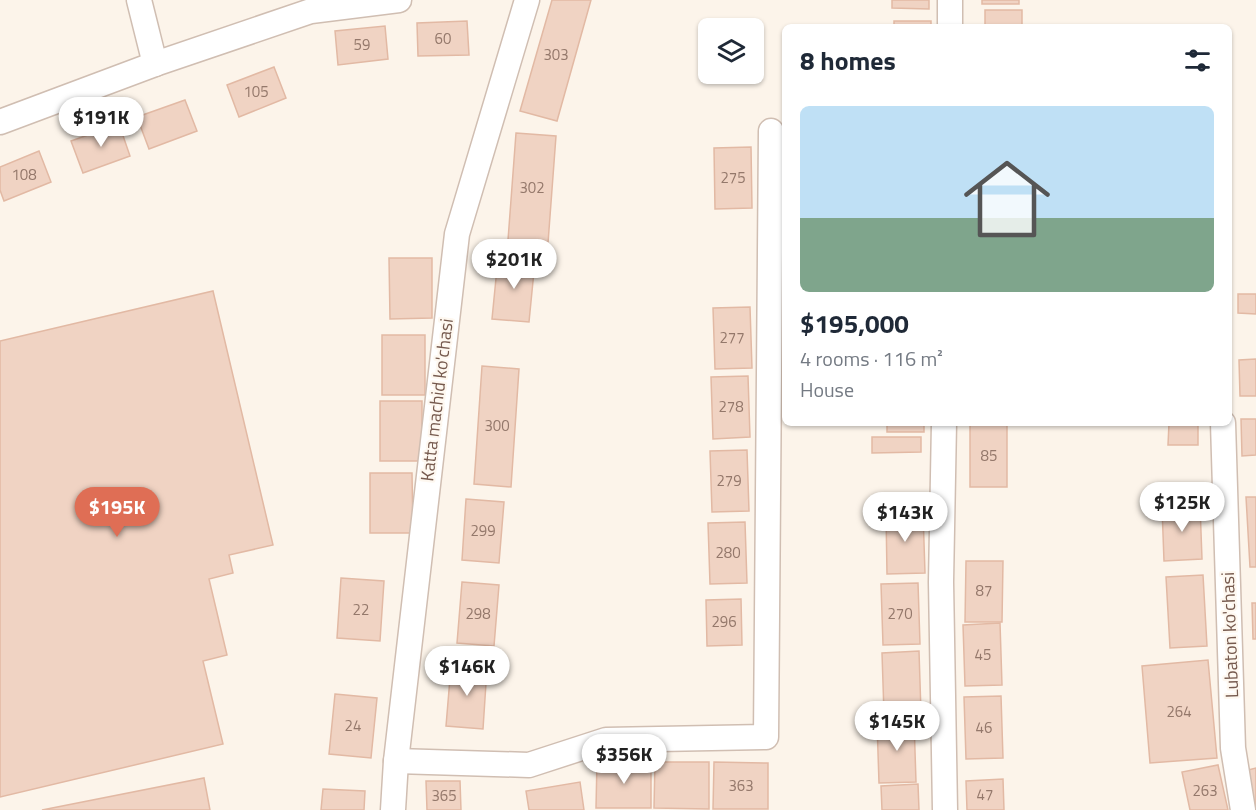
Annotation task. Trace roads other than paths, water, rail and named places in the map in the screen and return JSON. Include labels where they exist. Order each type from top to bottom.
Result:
[{"type":"street","points":[[139,0],[155,64]]},
{"type":"street","points":[[0,122],[155,64],[287,9],[311,11],[399,0]]},
{"type":"street","name":"Katta machid ko'chasi","points":[[393,810],[396,761],[457,234],[527,0]]},
{"type":"street","points":[[950,0],[950,24]]},
{"type":"street","points":[[396,761],[529,765],[606,740],[766,737],[771,131]]},
{"type":"street","points":[[944,426],[941,582],[945,810]]},
{"type":"street","name":"Lubaton ko'chasi","points":[[1223,426],[1233,748],[1243,810]]}]
